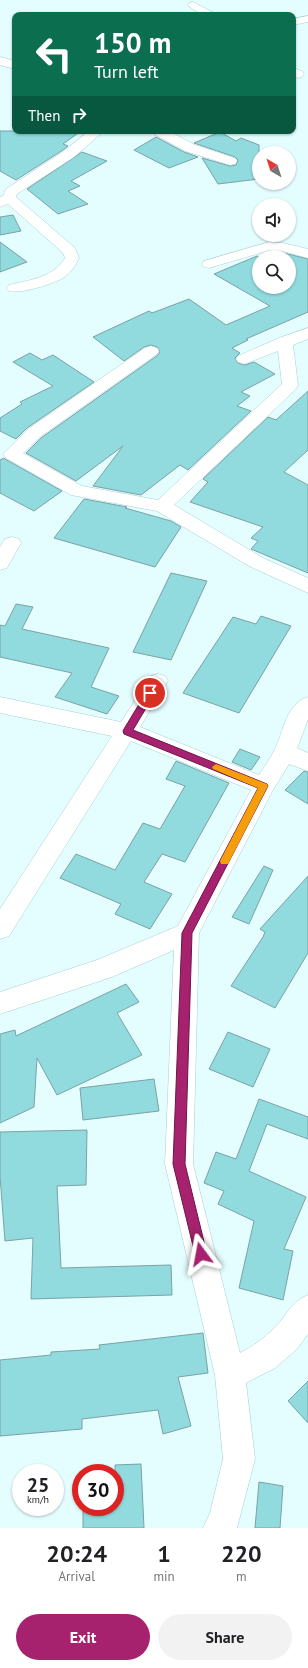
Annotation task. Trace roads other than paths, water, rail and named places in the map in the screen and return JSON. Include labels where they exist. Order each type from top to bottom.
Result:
[{"type":"street","points":[[193,5],[205,12]]},
{"type":"street","points":[[296,21],[308,19]]},
{"type":"street","points":[[0,61],[12,65]]},
{"type":"street","points":[[14,288],[57,276],[68,267],[72,258],[70,251],[5,195],[69,154],[94,134]]},
{"type":"street","points":[[164,134],[190,148],[230,161]]},
{"type":"street","points":[[209,264],[269,246],[283,247],[308,254]]},
{"type":"street","points":[[244,359],[285,341],[308,333]]},
{"type":"street","points":[[162,506],[290,384],[285,341]]},
{"type":"street","points":[[151,351],[6,454],[77,491],[162,506],[256,562],[308,586]]},
{"type":"street","points":[[0,564],[12,543]]},
{"type":"street","points":[[0,929],[158,680]]},
{"type":"street","points":[[0,705],[127,731],[264,786]]},
{"type":"street","points":[[220,1528],[224,1521],[239,1459],[230,1375],[179,1164],[187,933],[264,786],[296,758],[300,713],[308,705]]},
{"type":"street","points":[[0,1003],[103,970],[187,933]]},
{"type":"street","points":[[230,1375],[264,1357],[286,1338],[308,1310]]}]
